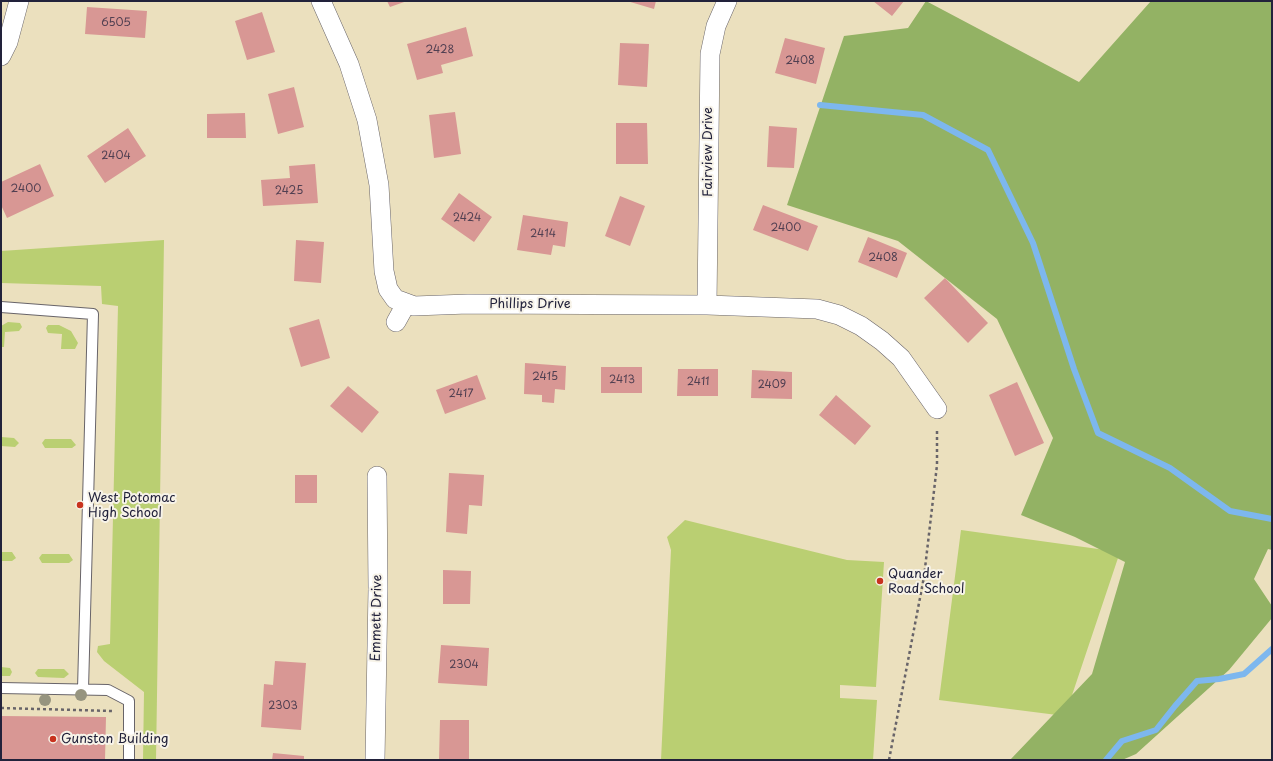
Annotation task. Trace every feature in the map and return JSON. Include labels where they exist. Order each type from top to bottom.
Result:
[{"type":"street","points":[[1,56],[8,42],[19,1]]},
{"type":"street","points":[[322,1],[349,64],[367,120],[379,185],[384,271],[388,289],[395,298],[406,304],[396,322]]},
{"type":"street","name":"Fairview Drive","points":[[707,305],[710,54],[716,26],[727,1]]},
{"type":"street","name":"Phillips Drive","points":[[406,304],[414,306],[468,304],[707,305],[817,309],[839,315],[861,326],[882,341],[909,369],[937,408]]},
{"type":"street","name":"Emmett Drive","points":[[375,760],[378,589],[377,476]]},
{"type":"lane","points":[[1,307],[93,314],[83,689]]},
{"type":"lane","points":[[1,688],[108,690],[130,701],[129,760]]},
{"type":"path","points":[[889,760],[924,577],[937,465],[937,408]]},
{"type":"path","points":[[1,708],[117,711]]},
{"type":"green space","points":[[926,1],[1079,82],[1151,1],[1272,1],[1272,550],[1268,549],[1254,579],[1272,606],[1272,618],[1229,670],[1136,754],[1122,760],[1010,760],[1092,674],[1125,562],[1075,537],[1021,515],[1053,438],[997,319],[898,241],[787,205],[844,36],[908,28]]},
{"type":"green space","points":[[164,240],[156,760],[143,760],[144,692],[104,661],[97,652],[98,646],[110,644],[118,306],[102,304],[101,286],[1,283],[1,251]]},
{"type":"green space","points":[[8,322],[20,323],[22,327],[19,331],[5,332],[4,347],[1,347],[1,326]]},
{"type":"green space","points":[[48,325],[59,325],[71,331],[78,343],[75,349],[61,349],[62,334],[48,333],[46,328]]},
{"type":"green space","points":[[1,437],[14,438],[19,443],[15,447],[1,446]]},
{"type":"green space","points":[[45,439],[71,439],[76,445],[72,448],[45,448],[42,443]]},
{"type":"green space","points":[[685,520],[847,560],[884,562],[876,687],[840,685],[840,698],[877,700],[873,760],[661,760],[671,550],[667,537]]},
{"type":"green space","points":[[961,530],[1120,552],[1065,716],[939,700]]},
{"type":"green space","points":[[1,552],[12,552],[16,558],[12,561],[1,561]]},
{"type":"green space","points":[[42,554],[69,554],[73,560],[69,563],[42,563],[39,558]]},
{"type":"green space","points":[[1,667],[10,668],[12,672],[10,676],[1,676]]},
{"type":"green space","points":[[38,669],[64,669],[69,674],[64,678],[38,677],[35,673]]},
{"type":"building","points":[[387,1],[407,1],[390,7]]},
{"type":"building","points":[[627,1],[656,1],[654,9]]},
{"type":"building","points":[[873,1],[904,1],[892,16]]},
{"type":"building","points":[[87,7],[147,11],[145,38],[85,34]]},
{"type":"building","points":[[262,12],[275,52],[247,60],[235,21]]},
{"type":"building","points":[[466,27],[473,56],[441,65],[443,73],[417,80],[407,44]]},
{"type":"building","points":[[785,38],[825,48],[816,84],[775,73]]},
{"type":"building","points":[[620,43],[649,44],[647,87],[618,85]]},
{"type":"building","points":[[294,87],[304,127],[278,134],[268,94]]},
{"type":"building","points":[[455,112],[461,154],[434,158],[429,115]]},
{"type":"building","points":[[245,113],[246,138],[207,138],[207,114]]},
{"type":"building","points":[[616,123],[647,123],[648,164],[616,164]]},
{"type":"building","points":[[769,126],[797,128],[794,168],[767,167]]},
{"type":"building","points":[[128,128],[146,156],[105,183],[87,156]]},
{"type":"building","points":[[40,164],[54,196],[7,218],[1,205],[1,182]]},
{"type":"building","points":[[315,164],[318,203],[263,206],[261,180],[290,178],[289,166]]},
{"type":"building","points":[[459,193],[492,217],[474,242],[441,219]]},
{"type":"building","points":[[620,196],[645,206],[630,246],[605,236]]},
{"type":"building","points":[[763,205],[818,226],[808,251],[753,230]]},
{"type":"building","points":[[523,215],[568,222],[565,247],[553,245],[551,255],[517,250]]},
{"type":"building","points":[[868,237],[907,253],[897,278],[858,262]]},
{"type":"building","points":[[296,240],[324,242],[321,283],[294,281]]},
{"type":"building","points":[[945,278],[988,323],[968,343],[924,298]]},
{"type":"building","points":[[319,319],[330,358],[301,367],[289,328]]},
{"type":"building","points":[[525,363],[566,366],[565,390],[555,389],[554,403],[542,402],[542,395],[524,394]]},
{"type":"building","points":[[601,367],[642,367],[642,393],[601,393]]},
{"type":"building","points":[[678,369],[718,369],[718,396],[677,396]]},
{"type":"building","points":[[752,370],[792,372],[792,399],[751,398]]},
{"type":"building","points":[[477,375],[486,399],[445,414],[436,390]]},
{"type":"building","points":[[1017,382],[1044,443],[1015,456],[989,395]]},
{"type":"building","points":[[348,386],[379,412],[362,433],[330,406]]},
{"type":"building","points":[[836,395],[871,426],[855,445],[819,415]]},
{"type":"building","points":[[449,473],[484,475],[482,506],[469,505],[467,534],[446,532]]},
{"type":"building","points":[[295,475],[317,475],[317,503],[295,503]]},
{"type":"building","points":[[443,570],[471,571],[470,604],[443,604]]},
{"type":"building","points":[[441,645],[489,648],[487,686],[438,683]]},
{"type":"building","points":[[275,661],[306,663],[301,730],[261,727],[264,684],[273,685]]},
{"type":"building","name":"Gunston Building","points":[[1,716],[106,717],[105,760],[1,760]]},
{"type":"building","points":[[440,720],[469,720],[469,760],[439,760]]},
{"type":"building","points":[[273,753],[304,756],[304,760],[272,760]]},
{"type":"waterway","points":[[820,105],[923,115],[988,150],[1033,243],[1074,369],[1098,433],[1170,468],[1230,511],[1272,519]]},
{"type":"waterway","points":[[1106,760],[1122,741],[1156,730],[1197,681],[1219,679],[1244,674],[1272,649]]},
{"type":"place","name":"West Potomac High School","points":[[80,505]]},
{"type":"place","name":"Quander Road School","points":[[880,581]]},
{"type":"place","name":"Gunston Building","points":[[53,739]]}]
